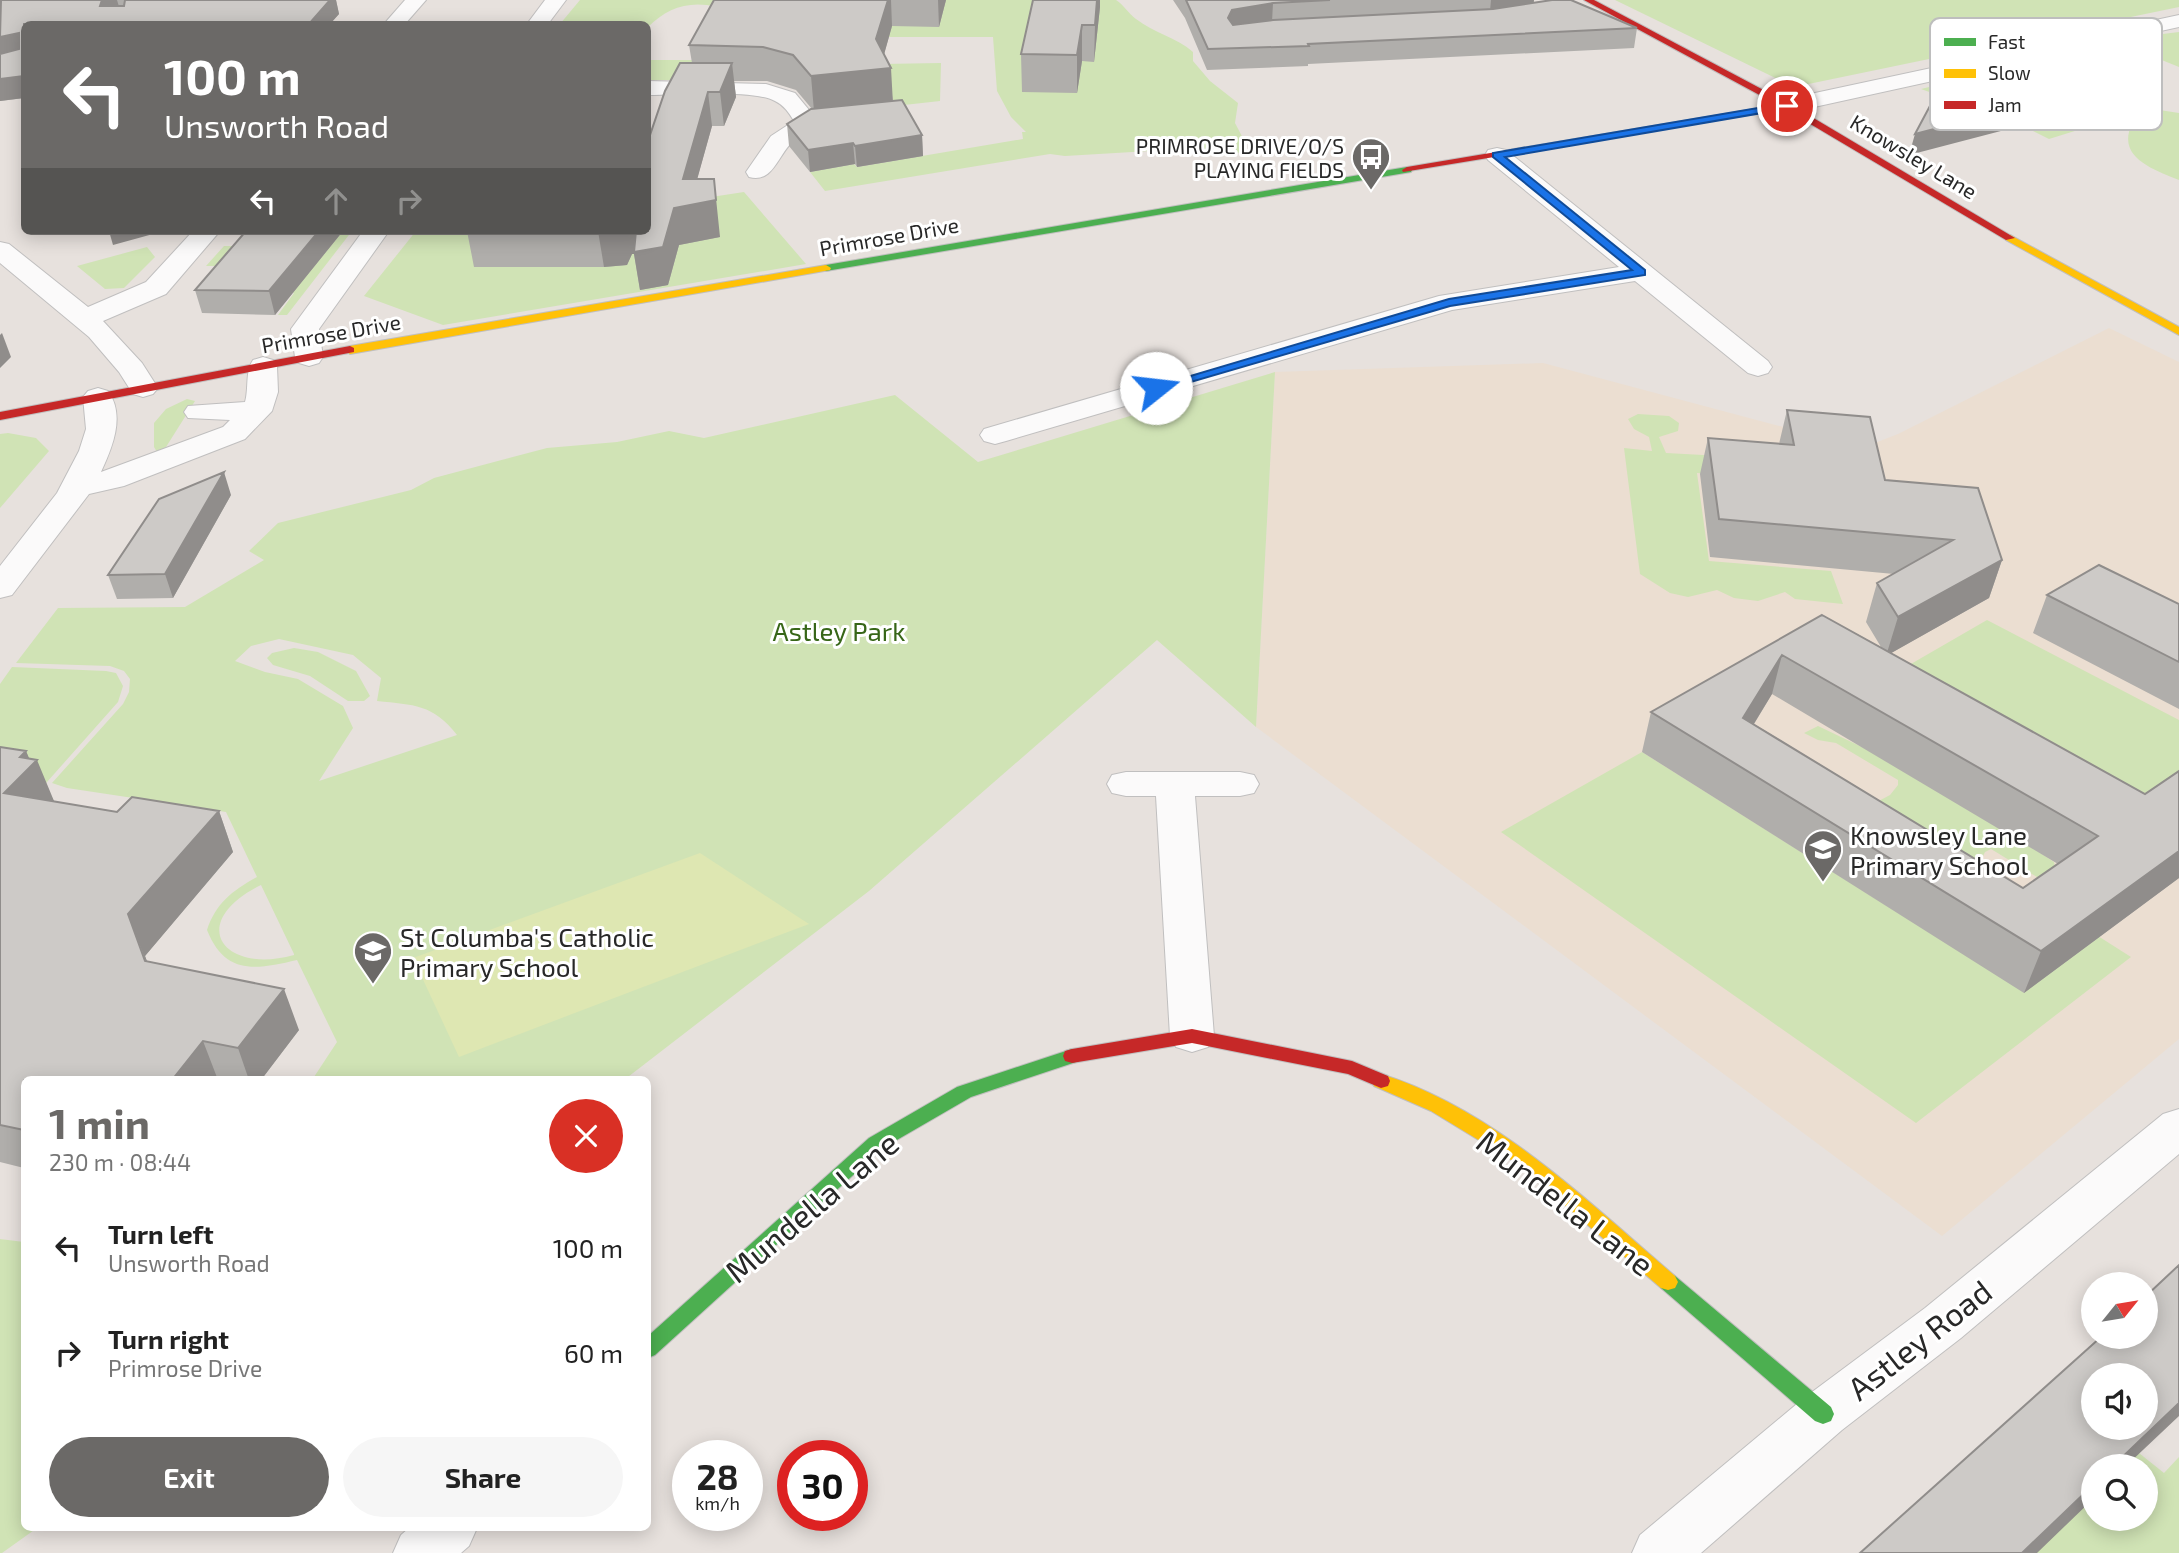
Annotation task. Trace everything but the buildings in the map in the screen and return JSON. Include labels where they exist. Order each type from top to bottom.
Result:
[{"type":"street","points":[[397,21],[416,0]]},
{"type":"street","points":[[539,21],[556,0]]},
{"type":"street","name":"Knowsley Lane","points":[[1585,4],[1787,106],[2069,272],[2179,332]]},
{"type":"street","points":[[1787,106],[1930,75]]},
{"type":"street","points":[[651,88],[755,89],[772,92],[790,97],[807,122]]},
{"type":"street","name":"Primrose Drive","points":[[0,416],[309,358],[1787,106]]},
{"type":"street","points":[[758,172],[779,137],[807,122],[858,117]]},
{"type":"street","points":[[1497,155],[1758,367]]},
{"type":"street","points":[[82,319],[156,288],[203,235]]},
{"type":"street","points":[[309,358],[305,329],[373,235]]},
{"type":"street","points":[[0,250],[82,319],[134,368],[144,388]]},
{"type":"street","points":[[996,435],[1449,302],[1641,272]]},
{"type":"street","points":[[77,487],[113,479],[234,433],[257,411],[263,392],[263,366]]},
{"type":"street","points":[[0,588],[77,487],[88,466],[102,426],[98,397]]},
{"type":"street","points":[[199,412],[257,411]]},
{"type":"street","points":[[1126,784],[1240,784]]},
{"type":"street","points":[[1175,784],[1192,1036]]},
{"type":"street","name":"Mundella Lane","points":[[651,1346],[876,1143],[953,1098],[1074,1055],[1192,1036],[1352,1068],[1437,1106],[1520,1156],[1823,1414]]},
{"type":"street","name":"Astley Road","points":[[1660,1553],[1823,1414],[1942,1323],[2179,1127]]},
{"type":"street","points":[[421,1553],[446,1531]]},
{"type":"shaded area","name":"Knowsley Lane Primary School","points":[[2109,328],[2179,362],[2179,1039],[1942,1236],[1256,727],[1275,372],[1543,363],[1862,448],[1898,434]]},
{"type":"green space","points":[[580,0],[851,0],[717,7],[688,5],[671,10],[651,25],[651,21],[562,21]]},
{"type":"green space","points":[[875,0],[1116,0],[1143,24],[1193,52],[1193,61],[1210,81],[1238,103],[1235,123],[1245,142],[1241,153],[1200,148],[1065,156],[1050,154],[825,191],[810,172],[854,164],[857,167],[1023,139],[1022,132],[1026,132],[1011,117],[997,91],[993,37],[859,37]]},
{"type":"green space","points":[[1615,0],[2179,0],[2179,7],[2126,18],[1930,18],[1930,59],[1794,87]]},
{"type":"green space","points":[[2179,32],[2179,67],[2162,60],[2162,34]]},
{"type":"green space","points":[[651,60],[704,60],[693,80],[651,80]]},
{"type":"green space","points":[[941,63],[940,101],[895,106],[881,64]]},
{"type":"green space","points":[[2162,110],[2179,113],[2179,180],[2161,173],[2136,157],[2128,142],[2129,132],[2162,130]]},
{"type":"green space","points":[[2031,130],[2078,130],[2049,139]]},
{"type":"green space","points":[[744,192],[806,264],[443,325],[364,296],[413,235],[651,235],[651,229],[685,201]]},
{"type":"green space","points":[[340,235],[349,235],[287,315],[278,315],[294,293],[206,291],[228,266],[206,266],[224,246],[329,248]]},
{"type":"green space","points":[[147,247],[155,257],[124,288],[105,289],[77,266]]},
{"type":"green space","name":"Astley Park","points":[[1275,372],[1256,727],[1157,640],[869,891],[629,1076],[315,1076],[337,1042],[297,960],[268,966],[243,966],[223,955],[214,945],[207,930],[220,905],[240,887],[257,877],[226,812],[67,788],[52,783],[123,704],[129,692],[130,679],[124,671],[110,666],[16,663],[58,608],[185,607],[264,560],[249,551],[278,523],[411,490],[434,478],[547,448],[617,442],[669,431],[704,438],[895,395],[978,462]],"holes":[[[279,639],[353,655],[381,678],[377,701],[422,708],[440,717],[457,735],[319,781],[353,728],[343,706],[298,679],[265,672],[235,661],[251,646]],[[261,885],[294,954],[269,959],[248,958],[232,952],[222,942],[219,929],[224,915],[238,900]]]},
{"type":"green space","points":[[187,399],[195,401],[166,447],[157,452],[154,447],[154,423],[166,409]]},
{"type":"green space","points":[[1638,414],[1669,416],[1679,423],[1678,431],[1659,437],[1666,453],[1778,459],[1783,480],[1697,473],[1709,561],[1831,571],[1843,604],[1795,599],[1785,592],[1758,601],[1734,598],[1717,590],[1688,597],[1670,593],[1640,574],[1624,448],[1652,451],[1649,437],[1634,429],[1628,419]]},
{"type":"green space","points":[[0,434],[36,438],[49,451],[0,508]]},
{"type":"green space","points":[[1987,620],[2179,720],[2179,780],[2120,821],[1878,683]]},
{"type":"green space","points":[[294,648],[318,652],[356,671],[370,696],[364,701],[348,701],[310,676],[273,665],[267,658],[272,653]]},
{"type":"green space","points":[[12,667],[106,671],[116,673],[123,686],[118,702],[39,791],[0,785],[0,684]]},
{"type":"green space","points":[[1818,726],[1864,748],[2034,849],[2054,862],[2055,867],[2042,880],[1991,849],[1985,852],[1982,858],[1988,871],[1875,803],[1890,795],[1898,785],[1898,780],[1836,743],[1818,740],[1804,733]]},
{"type":"green space","points":[[1642,752],[2024,992],[2098,936],[2131,957],[1916,1123],[1501,832]]},
{"type":"green space","points":[[700,853],[809,924],[459,1057],[413,958]]},
{"type":"green space","points":[[0,1239],[21,1242],[21,1531],[33,1531],[0,1553]]},
{"type":"green space","points":[[2179,1457],[2179,1553],[2036,1553],[2081,1500],[2081,1531],[2158,1531],[2158,1468],[2164,1473]]},
{"type":"traffic: fast","points":[[826,268],[1407,170]]},
{"type":"traffic: fast","points":[[651,1346],[876,1143],[964,1092],[1072,1056]]},
{"type":"traffic: fast","points":[[1668,1282],[1823,1414]]},
{"type":"traffic: slow","points":[[2010,238],[2179,332]]},
{"type":"traffic: slow","points":[[350,350],[826,268]]},
{"type":"traffic: slow","points":[[1381,1081],[1438,1106],[1520,1156],[1668,1282]]},
{"type":"traffic: jam","points":[[1588,0],[1787,106],[2010,238]]},
{"type":"traffic: jam","points":[[1407,170],[1787,106]]},
{"type":"traffic: jam","points":[[0,416],[350,350]]},
{"type":"traffic: jam","points":[[1072,1056],[1192,1036],[1352,1068],[1381,1081]]},
{"type":"place","name":"PRIMROSE DRIVE/O/S PLAYING FIELDS","points":[[1371,191]]},
{"type":"place","name":"Knowsley Lane Primary School","points":[[1823,883]]},
{"type":"place","name":"St Columba's Catholic Primary School","points":[[373,985]]},
{"type":"route","points":[[1156,388],[1449,302],[1641,272],[1497,155],[1787,106]]}]
